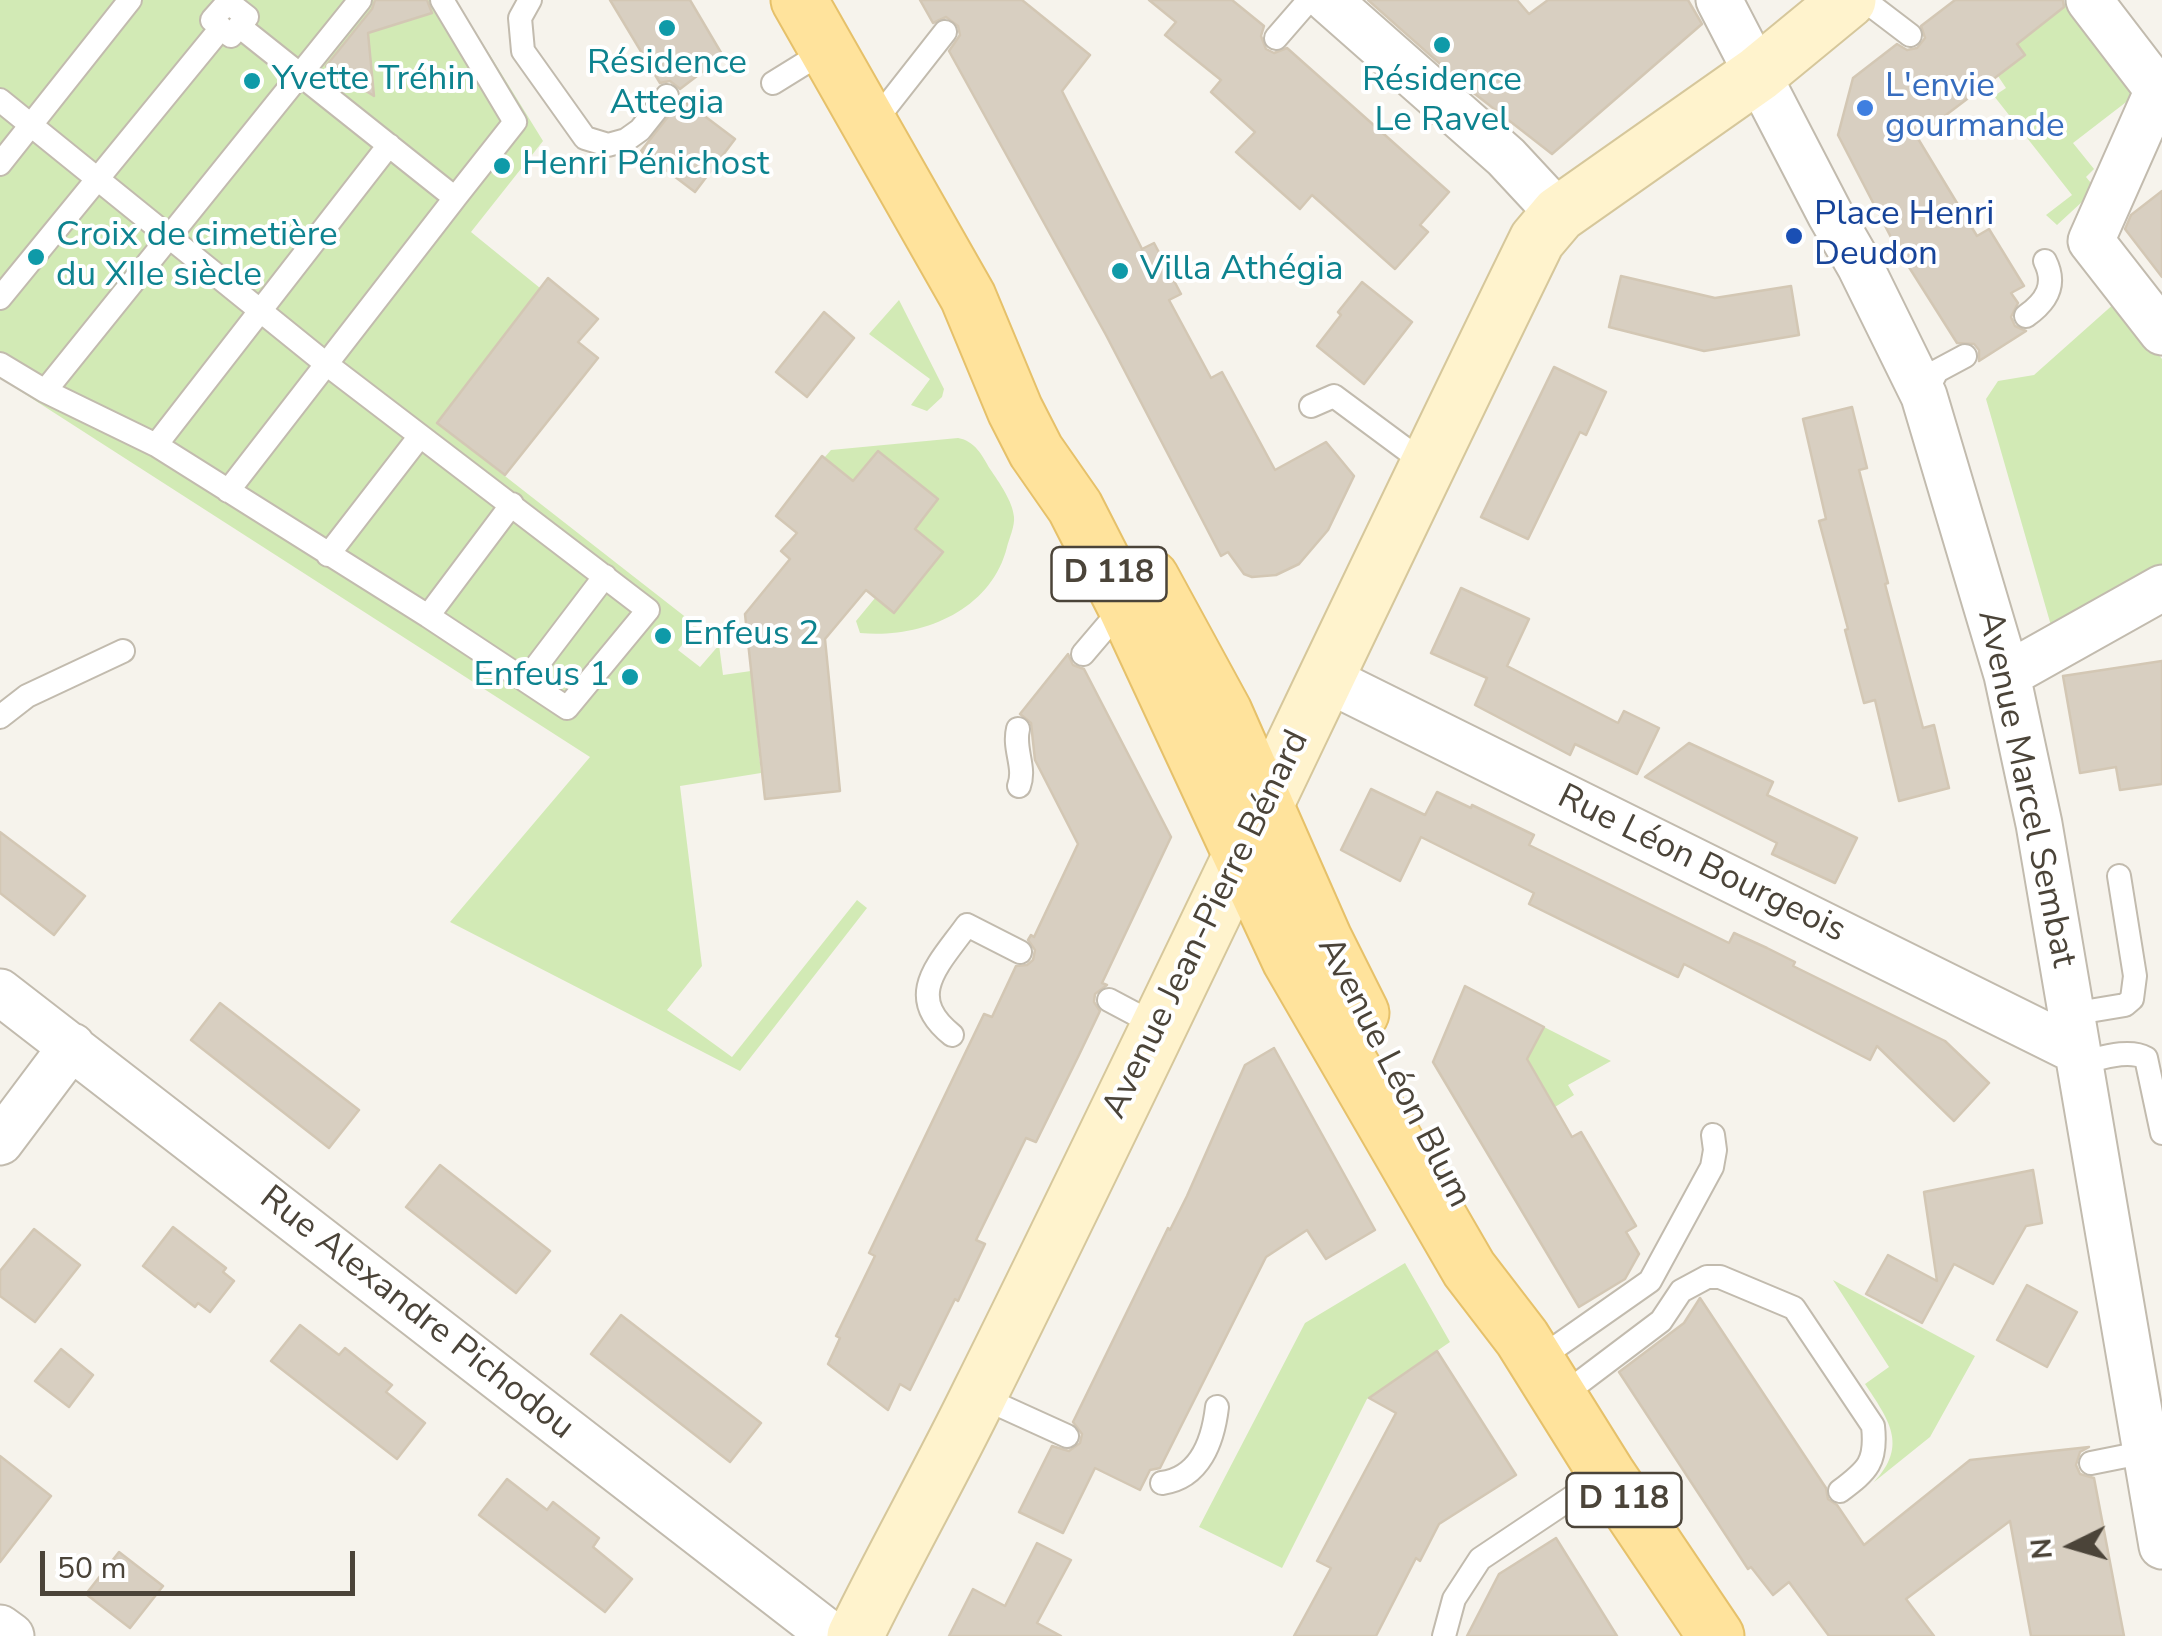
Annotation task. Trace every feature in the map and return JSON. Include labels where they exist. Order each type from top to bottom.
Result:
[{"type":"main road","name":"D 118","points":[[799,0],[968,297],[1036,451],[1075,507],[1125,605],[1241,857]]},
{"type":"main road","name":"D 118","points":[[968,297],[1091,467],[1224,712],[1266,808]]},
{"type":"main road","name":"Avenue Léon Blum","points":[[1266,808],[1332,958],[1539,1366]]},
{"type":"main road","name":"Avenue Léon Blum","points":[[1241,857],[1290,960],[1469,1270],[1539,1366],[1716,1636]]},
{"type":"street","points":[[1328,0],[1506,157],[1559,214],[1758,74],[1828,16]]},
{"type":"street","name":"Avenue Marcel Sembat","points":[[1720,0],[1924,396],[2007,675],[2039,824],[2162,1546]]},
{"type":"street","points":[[2089,0],[2160,85],[2092,241],[2162,332]]},
{"type":"street","name":"Avenue Jean-Pierre Bénard","points":[[855,1636],[979,1396],[1537,240],[1559,214]]},
{"type":"street","points":[[2007,675],[2162,588]]},
{"type":"street","name":"Rue Léon Bourgeois","points":[[1326,678],[2076,1043]]},
{"type":"street","name":"Rue Alexandre Pichodou","points":[[0,992],[832,1636]]},
{"type":"street","points":[[0,1142],[72,1046]]},
{"type":"street","points":[[0,1628],[11,1636]]},
{"type":"lane","points":[[0,164],[130,0]]},
{"type":"lane","points":[[44,391],[360,0]]},
{"type":"lane","points":[[228,491],[514,122],[442,0]]},
{"type":"lane","points":[[530,0],[520,18],[522,51],[585,138],[608,145],[626,140],[640,130],[667,96]]},
{"type":"lane","points":[[1276,38],[1309,0]]},
{"type":"lane","points":[[1864,0],[1910,35]]},
{"type":"lane","points":[[0,298],[228,13],[454,198]]},
{"type":"lane","points":[[872,126],[946,32]]},
{"type":"lane","points":[[774,84],[828,49]]},
{"type":"lane","points":[[0,100],[325,363],[648,610],[566,708],[428,616],[156,446],[44,391],[0,364]]},
{"type":"lane","points":[[156,446],[390,145]]},
{"type":"lane","points":[[2026,316],[2038,308],[2050,291],[2045,261]]},
{"type":"lane","points":[[1924,396],[1937,371],[1965,356]]},
{"type":"lane","points":[[1311,406],[1334,396],[1429,466]]},
{"type":"lane","points":[[328,555],[420,436]]},
{"type":"lane","points":[[428,616],[512,504]]},
{"type":"lane","points":[[526,680],[605,576]]},
{"type":"lane","points":[[1083,654],[1125,605]]},
{"type":"lane","points":[[0,717],[27,696],[123,651]]},
{"type":"lane","points":[[1018,729],[1023,775],[1019,786]]},
{"type":"lane","points":[[2076,1043],[2132,999],[2135,976],[2119,876]]},
{"type":"lane","points":[[952,1035],[928,1010],[926,997],[936,967],[966,925],[1020,952]]},
{"type":"lane","points":[[1109,1000],[1158,1026]]},
{"type":"lane","points":[[2076,1043],[2146,1058],[2162,1133]]},
{"type":"lane","points":[[1539,1366],[1650,1281],[1712,1167],[1713,1135]]},
{"type":"lane","points":[[1539,1366],[1661,1321],[1681,1291],[1707,1277],[1720,1277],[1794,1308],[1873,1426],[1876,1448],[1871,1463],[1840,1490]]},
{"type":"lane","points":[[979,1396],[1067,1436]]},
{"type":"lane","points":[[1162,1483],[1193,1471],[1214,1428],[1217,1408]]},
{"type":"lane","points":[[2092,1463],[2146,1452]]},
{"type":"lane","points":[[1444,1636],[1454,1599],[1480,1559],[1607,1474]]},
{"type":"green space","points":[[0,0],[456,0],[543,141],[471,232],[540,288],[437,423],[697,626],[678,650],[700,667],[719,645],[723,675],[751,671],[761,773],[680,786],[702,966],[667,1010],[732,1057],[857,900],[867,908],[740,1071],[450,922],[590,757],[0,378]]},
{"type":"green space","points":[[2064,3],[2134,96],[2073,143],[2094,169],[2086,177],[2096,189],[2057,225],[2046,215],[2072,195],[1994,96],[2006,88],[1998,76],[2025,55],[2017,44]]},
{"type":"green space","points":[[899,300],[944,389],[942,397],[927,411],[911,405],[930,379],[869,334]]},
{"type":"green space","points":[[2116,302],[2162,359],[2162,568],[2052,629],[1986,399],[1998,381],[2034,375]]},
{"type":"green space","points":[[958,438],[981,454],[1013,511],[1013,528],[999,569],[970,604],[950,616],[906,631],[860,633],[856,621],[875,598],[866,589],[938,499],[853,481],[824,458],[831,450]]},
{"type":"green space","points":[[1544,1027],[1611,1061],[1568,1085],[1574,1095],[1555,1107],[1527,1059]]},
{"type":"green space","points":[[1405,1263],[1450,1342],[1367,1399],[1282,1568],[1199,1527],[1305,1323]]},
{"type":"green space","points":[[1833,1280],[1975,1356],[1930,1437],[1874,1482],[1885,1469],[1893,1444],[1887,1421],[1865,1384],[1889,1367]]},
{"type":"building","points":[[375,0],[427,0],[432,13],[368,33],[374,96],[326,66]]},
{"type":"building","name":"Résidence Attegia","points":[[610,0],[690,0],[723,56],[680,89],[670,81],[660,83]]},
{"type":"building","name":"Villa Athégia","points":[[920,0],[1022,0],[1090,55],[1062,91],[1142,249],[1154,243],[1181,294],[1169,300],[1211,378],[1222,372],[1275,470],[1326,442],[1354,476],[1328,530],[1299,564],[1276,575],[1252,577],[1244,574],[1228,552],[1221,556],[1106,335],[949,51],[960,35],[958,26],[946,17],[933,23]]},
{"type":"building","points":[[1149,0],[1232,0],[1264,26],[1261,36],[1266,49],[1274,53],[1287,48],[1449,192],[1420,225],[1428,232],[1395,269],[1312,195],[1300,209],[1236,152],[1255,132],[1211,92],[1221,80],[1165,35],[1176,22]]},
{"type":"building","points":[[1368,0],[1517,0],[1529,14],[1548,0],[1688,0],[1702,24],[1552,154],[1466,87]]},
{"type":"building","points":[[1955,0],[2063,0],[2064,7],[2017,44],[2025,55],[1917,137],[1977,236],[1989,229],[2024,286],[2011,293],[2018,303],[2011,317],[2015,326],[2026,331],[1979,361],[1979,350],[1974,344],[1957,343],[1895,245],[1838,135],[1853,78],[1897,44],[1907,50],[1917,48],[1925,38],[1921,26]]},
{"type":"building","points":[[682,99],[735,139],[695,192],[641,151]]},
{"type":"building","points":[[2162,191],[2162,277],[2125,229],[2131,215]]},
{"type":"building","points":[[1621,276],[1715,298],[1791,286],[1799,335],[1704,351],[1609,327]]},
{"type":"building","points":[[548,278],[598,319],[578,342],[598,358],[505,475],[437,423]]},
{"type":"building","points":[[1362,282],[1412,322],[1364,384],[1317,346]]},
{"type":"building","points":[[824,312],[854,338],[807,397],[776,372]]},
{"type":"building","points":[[1554,367],[1606,392],[1586,435],[1580,432],[1528,539],[1481,517]]},
{"type":"building","points":[[1852,407],[1867,468],[1859,470],[1888,583],[1885,584],[1923,728],[1934,725],[1949,788],[1899,801],[1875,700],[1864,703],[1845,630],[1848,629],[1819,521],[1826,519],[1803,419]]},
{"type":"building","points":[[878,451],[938,499],[915,529],[943,552],[894,613],[866,590],[825,639],[840,791],[765,799],[745,614],[790,559],[781,551],[797,533],[776,516],[822,456],[853,481]]},
{"type":"building","points":[[1461,588],[1529,619],[1507,666],[1618,723],[1624,711],[1659,728],[1637,774],[1575,744],[1570,755],[1475,705],[1487,678],[1431,653]]},
{"type":"building","points":[[1068,654],[1073,665],[1084,669],[1171,837],[1102,983],[1107,985],[1095,994],[1094,1002],[1100,1011],[1078,1057],[1036,1142],[1026,1138],[976,1240],[985,1244],[958,1301],[955,1299],[910,1390],[900,1384],[888,1410],[828,1364],[840,1338],[836,1336],[875,1256],[869,1253],[984,1014],[992,1017],[1016,966],[1033,960],[1035,950],[1028,940],[1031,935],[1034,937],[1078,844],[1035,760],[1031,723],[1020,714]]},
{"type":"building","points":[[2162,661],[2162,784],[2120,790],[2116,767],[2080,773],[2063,676]]},
{"type":"building","points":[[1689,743],[1773,782],[1767,795],[1857,838],[1835,883],[1772,854],[1777,843],[1645,777]]},
{"type":"building","points":[[1371,789],[1425,815],[1437,792],[1471,808],[1472,805],[1534,835],[1529,845],[1729,943],[1734,933],[1767,948],[1795,962],[1793,966],[1945,1041],[1989,1083],[1954,1121],[1877,1046],[1870,1060],[1684,964],[1678,977],[1529,904],[1534,893],[1421,837],[1400,881],[1341,850]]},
{"type":"building","points":[[0,832],[85,896],[54,935],[0,893]]},
{"type":"building","points":[[1465,986],[1544,1027],[1527,1059],[1572,1137],[1581,1132],[1636,1226],[1626,1232],[1639,1254],[1625,1279],[1579,1307],[1433,1062]]},
{"type":"building","points":[[220,1003],[359,1110],[329,1148],[191,1040]]},
{"type":"building","points":[[1274,1048],[1375,1230],[1326,1259],[1307,1230],[1266,1257],[1160,1468],[1150,1470],[1140,1490],[1095,1468],[1063,1533],[1019,1512],[1052,1446],[1069,1451],[1080,1443],[1082,1434],[1073,1422],[1187,1196],[1245,1065]]},
{"type":"building","points":[[440,1165],[550,1251],[516,1293],[406,1207]]},
{"type":"building","points":[[2033,1170],[2042,1223],[2026,1226],[1993,1284],[1954,1264],[1922,1323],[1866,1294],[1888,1255],[1937,1281],[1924,1192]]},
{"type":"building","points":[[173,1227],[226,1268],[223,1272],[234,1281],[210,1312],[198,1303],[195,1307],[143,1266]]},
{"type":"building","points":[[34,1229],[80,1265],[35,1322],[0,1296],[0,1271]]},
{"type":"building","points":[[2027,1285],[2077,1312],[2047,1367],[1997,1340]]},
{"type":"building","points":[[1700,1298],[1826,1488],[1828,1499],[1837,1505],[1864,1545],[1970,1460],[2089,1447],[2080,1452],[2076,1465],[2080,1474],[2094,1478],[2124,1636],[2031,1636],[2010,1521],[1906,1599],[1934,1636],[1829,1636],[1789,1582],[1773,1595],[1751,1567],[1748,1569],[1619,1372],[1684,1323]]},
{"type":"building","points":[[621,1315],[761,1423],[730,1462],[591,1354]]},
{"type":"building","points":[[300,1325],[339,1355],[345,1348],[392,1385],[386,1392],[425,1423],[397,1459],[271,1361]]},
{"type":"building","points":[[61,1349],[93,1375],[69,1407],[35,1381]]},
{"type":"building","points":[[1437,1351],[1516,1475],[1439,1524],[1420,1561],[1416,1558],[1376,1636],[1294,1636],[1331,1568],[1317,1561],[1396,1413],[1369,1398]]},
{"type":"building","points":[[0,1456],[51,1496],[0,1562]]},
{"type":"building","points":[[507,1479],[547,1510],[553,1502],[599,1538],[593,1547],[632,1579],[605,1612],[479,1515]]},
{"type":"building","points":[[1556,1538],[1617,1636],[1467,1636],[1499,1574]]},
{"type":"building","points":[[1037,1543],[1071,1560],[1037,1623],[1061,1636],[949,1636],[973,1589],[1005,1606]]},
{"type":"building","points":[[119,1552],[163,1586],[130,1628],[86,1594]]},
{"type":"place","name":"Résidence Attegia","points":[[667,28]]},
{"type":"place","name":"Résidence Le Ravel","points":[[1442,45]]},
{"type":"place","name":"Yvette Tréhin","points":[[252,81]]},
{"type":"place","name":"L'envie gourmande","points":[[1865,108]]},
{"type":"place","name":"Henri Pénichost","points":[[502,166]]},
{"type":"place","name":"Place Henri Deudon","points":[[1794,236]]},
{"type":"place","name":"Croix de cimetière du XIIe siècle","points":[[36,257]]},
{"type":"place","name":"Villa Athégia","points":[[1120,271]]},
{"type":"place","name":"Enfeus 2","points":[[663,636]]},
{"type":"place","name":"Enfeus 1","points":[[630,677]]}]
